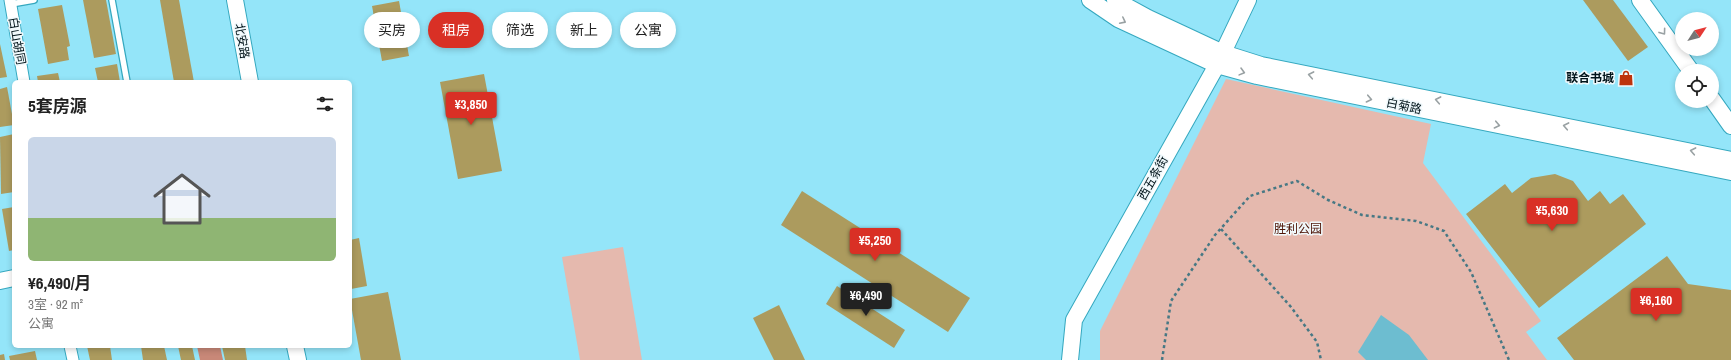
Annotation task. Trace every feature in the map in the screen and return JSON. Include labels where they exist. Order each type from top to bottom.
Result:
[{"type":"main road","name":"北安路","points":[[235,0],[250,80]]},
{"type":"main road","name":"白菊路","points":[[1090,0],[1118,19],[1220,59],[1257,76],[1731,172]]},
{"type":"main road","name":"白菊路","points":[[1114,0],[1220,59],[1261,65],[1731,160]]},
{"type":"main road","name":"西五条街","points":[[1070,360],[1074,320],[1220,59],[1248,0]]},
{"type":"main road","points":[[1640,0],[1686,64]]},
{"type":"main road","points":[[1718,108],[1731,126]]},
{"type":"main road","points":[[0,281],[12,278]]},
{"type":"main road","points":[[295,348],[298,360]]},
{"type":"street","name":"白山胡同","points":[[10,2],[24,80]]},
{"type":"street","points":[[70,348],[73,360]]},
{"type":"lane","points":[[10,2],[34,0]]},
{"type":"lane","points":[[112,0],[127,80]]},
{"type":"path","points":[[1162,360],[1172,301],[1221,229],[1250,196],[1297,181],[1328,200],[1362,216],[1416,222],[1444,231],[1471,272],[1509,360]]},
{"type":"path","points":[[1221,229],[1291,307],[1317,342],[1321,360]]},
{"type":"green space","name":"胜利公园","points":[[1226,79],[1431,124],[1423,163],[1541,321],[1526,332],[1547,360],[1100,360],[1100,331]]},
{"type":"green space","points":[[623,247],[642,360],[580,360],[562,257]]},
{"type":"shaded area","points":[[197,348],[220,348],[223,360],[200,360]]},
{"type":"water","points":[[1381,315],[1409,335],[1428,360],[1366,360],[1358,352]]},
{"type":"building","points":[[83,0],[106,0],[116,54],[94,58]]},
{"type":"building","points":[[160,0],[179,0],[194,80],[174,80]]},
{"type":"building","points":[[1583,0],[1613,0],[1648,47],[1628,61]]},
{"type":"building","points":[[399,1],[401,12],[373,12],[372,6]]},
{"type":"building","points":[[62,5],[70,46],[67,47],[69,60],[48,64],[38,9]]},
{"type":"building","points":[[0,44],[7,77],[0,78]]},
{"type":"building","points":[[380,48],[408,48],[409,56],[382,61]]},
{"type":"building","points":[[117,64],[120,80],[98,80],[95,68]]},
{"type":"building","points":[[58,73],[60,80],[38,80],[37,76]]},
{"type":"building","points":[[484,74],[502,171],[458,179],[440,82]]},
{"type":"building","points":[[7,87],[12,114],[12,125],[0,127],[0,89]]},
{"type":"building","points":[[12,134],[12,192],[1,194],[0,137]]},
{"type":"building","points":[[1555,174],[1573,181],[1588,201],[1600,191],[1610,204],[1623,194],[1646,224],[1539,308],[1466,214],[1505,184],[1512,193],[1531,178]]},
{"type":"building","points":[[802,191],[970,298],[948,332],[781,225]]},
{"type":"building","points":[[12,207],[12,250],[9,251],[2,209]]},
{"type":"building","points":[[359,238],[367,286],[352,289],[352,240]]},
{"type":"building","points":[[1667,256],[1688,284],[1731,290],[1731,360],[1574,360],[1557,338]]},
{"type":"building","points":[[837,286],[905,330],[894,348],[826,304]]},
{"type":"building","points":[[388,292],[401,360],[361,360],[352,310],[352,299]]},
{"type":"building","points":[[779,305],[805,360],[774,360],[753,318]]},
{"type":"building","points":[[87,348],[110,348],[112,360],[90,360]]},
{"type":"building","points":[[141,348],[164,348],[167,360],[143,360]]},
{"type":"building","points":[[178,348],[192,348],[195,360],[181,360]]},
{"type":"building","points":[[222,348],[245,348],[247,360],[225,360]]},
{"type":"building","points":[[35,351],[37,360],[10,360],[9,356]]},
{"type":"building","points":[[4,354],[5,360],[0,360],[0,355]]},
{"type":"place","name":"联合书城","points":[[1626,78]]}]
